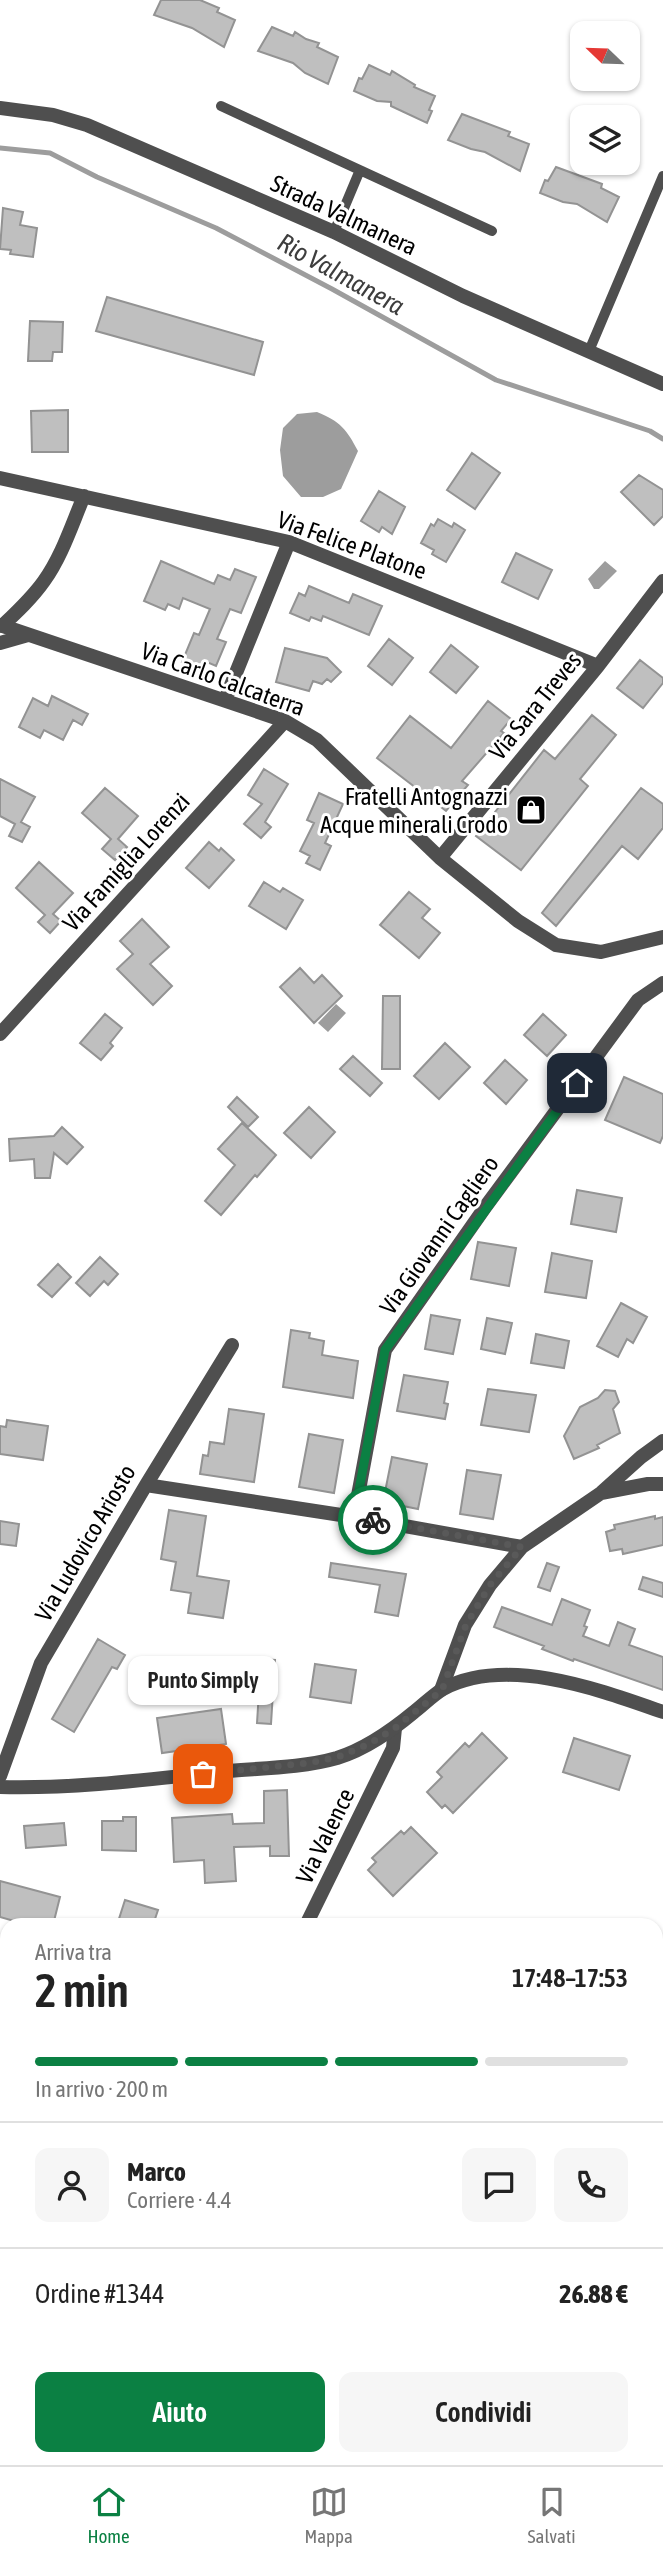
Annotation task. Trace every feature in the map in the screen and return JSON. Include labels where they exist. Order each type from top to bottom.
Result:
[{"type":"street","name":"Strada Valmanera","points":[[0,108],[53,115],[87,125],[334,232],[463,296],[663,384]]},
{"type":"street","name":"Via Felice Platone","points":[[0,478],[289,542],[598,666]]},
{"type":"street","name":"Via Carlo Calcaterra","points":[[84,496],[62,550],[45,580],[25,604],[1,626],[285,721],[317,740],[440,859],[518,921],[556,945],[601,952],[663,937]]},
{"type":"street","points":[[225,700],[289,542]]},
{"type":"street","name":"Via Sara Treves","points":[[440,859],[598,666],[663,581]]},
{"type":"street","points":[[0,643],[28,635]]},
{"type":"street","name":"Via Famiglia Lorenzi","points":[[0,1034],[285,721]]},
{"type":"street","name":"Via Giovanni Cagliero","points":[[354,1517],[385,1350],[486,1206],[638,1000],[663,983]]},
{"type":"street","name":"Via Ludovico Ariosto","points":[[0,1776],[41,1662],[232,1345]]},
{"type":"street","points":[[442,1690],[466,1625],[490,1585],[522,1547],[601,1493],[663,1441]]},
{"type":"street","points":[[601,1493],[648,1484],[663,1484]]},
{"type":"street","points":[[146,1485],[354,1517],[522,1547]]},
{"type":"street","points":[[0,1787],[69,1786],[314,1762],[338,1757],[369,1744],[395,1728],[442,1690],[467,1679],[491,1674],[555,1680],[663,1712]]},
{"type":"street","name":"Via Valence","points":[[309,1918],[393,1748],[395,1728]]},
{"type":"lane","points":[[221,106],[492,231]]},
{"type":"lane","points":[[334,232],[360,170]]},
{"type":"lane","points":[[589,351],[663,176]]},
{"type":"shaded area","points":[[317,412],[342,427],[358,451],[341,489],[323,497],[301,497],[283,476],[280,450],[283,428],[297,414]]},
{"type":"shaded area","points":[[605,561],[617,571],[599,589],[594,589],[588,579]]},
{"type":"shaded area","points":[[336,1004],[346,1013],[328,1032],[318,1023]]},
{"type":"building","points":[[161,0],[200,0],[219,8],[217,12],[235,20],[224,47],[192,28],[154,15]]},
{"type":"building","points":[[272,27],[293,36],[295,32],[319,43],[317,47],[338,57],[328,84],[305,73],[293,63],[258,51]]},
{"type":"building","points":[[369,65],[390,75],[392,71],[415,85],[414,87],[435,96],[427,123],[391,106],[391,102],[377,101],[354,91],[359,78],[362,79]]},
{"type":"building","points":[[462,114],[510,132],[508,136],[529,144],[520,171],[485,152],[448,140]]},
{"type":"building","points":[[556,167],[570,172],[570,175],[602,184],[601,188],[619,197],[607,222],[577,204],[540,193],[545,180],[548,181]]},
{"type":"building","points":[[3,208],[23,212],[20,225],[37,228],[33,257],[10,254],[11,250],[0,249]]},
{"type":"building","points":[[107,297],[263,342],[254,375],[96,331]]},
{"type":"building","points":[[30,321],[63,322],[62,352],[53,352],[52,361],[28,361]]},
{"type":"building","points":[[68,410],[68,452],[32,452],[31,411]]},
{"type":"building","points":[[472,453],[500,473],[475,509],[447,490]]},
{"type":"building","points":[[639,475],[663,490],[663,516],[654,525],[621,492]]},
{"type":"building","points":[[379,491],[405,507],[392,534],[382,527],[379,532],[361,521]]},
{"type":"building","points":[[438,519],[452,527],[454,523],[465,530],[446,562],[432,554],[434,550],[421,543],[431,524],[434,526]]},
{"type":"building","points":[[516,553],[552,570],[538,599],[502,582]]},
{"type":"building","points":[[161,561],[214,584],[218,575],[230,580],[235,569],[256,577],[241,613],[230,609],[217,639],[226,642],[216,666],[207,662],[203,671],[182,662],[194,633],[199,635],[210,609],[183,598],[179,609],[168,604],[165,610],[144,601]]},
{"type":"building","points":[[309,586],[349,603],[353,594],[382,606],[369,635],[323,616],[321,621],[311,617],[309,621],[290,613],[299,593],[305,596]]},
{"type":"building","points":[[389,639],[413,658],[392,685],[368,666]]},
{"type":"building","points":[[451,645],[478,667],[456,693],[430,672]]},
{"type":"building","points":[[285,648],[327,658],[341,672],[331,682],[327,679],[322,684],[313,681],[309,691],[276,682]]},
{"type":"building","points":[[640,660],[663,678],[663,683],[643,708],[617,688]]},
{"type":"building","points":[[52,696],[88,714],[82,725],[73,720],[63,740],[44,730],[40,738],[19,727],[33,698],[48,706]]},
{"type":"building","points":[[488,701],[511,719],[501,731],[504,733],[462,781],[468,785],[446,811],[377,758],[410,716],[451,748]]},
{"type":"building","points":[[592,715],[616,735],[580,779],[588,786],[521,870],[476,836],[544,750],[555,759]]},
{"type":"building","points":[[264,769],[288,784],[265,822],[271,827],[261,838],[244,824],[262,804],[248,795]]},
{"type":"building","points":[[0,779],[35,797],[21,822],[30,827],[22,842],[9,836],[15,824],[0,816]]},
{"type":"building","points":[[105,788],[138,816],[118,839],[127,847],[115,860],[102,849],[111,839],[82,813]]},
{"type":"building","points":[[641,788],[663,804],[663,828],[638,859],[622,846],[556,926],[542,913]]},
{"type":"building","points":[[319,793],[343,804],[325,843],[331,846],[320,870],[306,863],[310,856],[300,851],[314,823],[307,820]]},
{"type":"building","points":[[209,842],[219,851],[221,848],[234,860],[209,888],[186,868]]},
{"type":"building","points":[[39,862],[73,893],[53,914],[61,921],[50,933],[38,922],[45,915],[16,888]]},
{"type":"building","points":[[264,882],[280,892],[283,888],[303,900],[286,929],[249,906]]},
{"type":"building","points":[[409,892],[430,909],[422,918],[440,933],[419,958],[380,925]]},
{"type":"building","points":[[142,919],[169,947],[150,964],[172,986],[153,1005],[117,969],[133,954],[120,941]]},
{"type":"building","points":[[300,968],[314,983],[322,975],[342,996],[314,1023],[280,987]]},
{"type":"building","points":[[383,996],[400,996],[400,1069],[382,1069]]},
{"type":"building","points":[[105,1014],[122,1028],[110,1043],[113,1046],[101,1060],[80,1043]]},
{"type":"building","points":[[543,1014],[566,1035],[547,1056],[524,1035]]},
{"type":"building","points":[[445,1043],[470,1067],[439,1099],[414,1076]]},
{"type":"building","points":[[353,1056],[382,1083],[370,1096],[340,1069]]},
{"type":"building","points":[[505,1060],[527,1080],[506,1104],[484,1083]]},
{"type":"building","points":[[624,1077],[663,1094],[663,1136],[660,1143],[605,1120]]},
{"type":"building","points":[[237,1097],[258,1117],[248,1127],[228,1107]]},
{"type":"building","points":[[309,1107],[335,1132],[311,1158],[284,1133]]},
{"type":"building","points":[[242,1123],[276,1155],[221,1215],[205,1201],[235,1165],[218,1149]]},
{"type":"building","points":[[62,1127],[83,1147],[67,1164],[54,1153],[50,1178],[35,1178],[34,1159],[10,1161],[9,1139],[54,1136]]},
{"type":"building","points":[[577,1190],[622,1198],[616,1232],[571,1224]]},
{"type":"building","points":[[478,1242],[516,1248],[509,1286],[471,1279]]},
{"type":"building","points":[[552,1253],[592,1261],[586,1298],[545,1292]]},
{"type":"building","points":[[100,1257],[118,1274],[108,1285],[104,1281],[90,1296],[76,1283]]},
{"type":"building","points":[[58,1264],[71,1277],[52,1297],[38,1285]]},
{"type":"building","points":[[621,1303],[647,1317],[633,1343],[627,1339],[618,1357],[597,1346]]},
{"type":"building","points":[[431,1315],[460,1320],[453,1354],[425,1349]]},
{"type":"building","points":[[487,1318],[512,1323],[505,1354],[481,1349]]},
{"type":"building","points":[[291,1330],[310,1333],[309,1338],[324,1341],[322,1355],[358,1361],[353,1398],[283,1387]]},
{"type":"building","points":[[536,1334],[569,1341],[564,1368],[531,1363]]},
{"type":"building","points":[[404,1375],[448,1382],[444,1403],[448,1404],[445,1419],[397,1411]]},
{"type":"building","points":[[488,1389],[536,1395],[529,1432],[481,1425]]},
{"type":"building","points":[[605,1390],[615,1391],[619,1402],[613,1409],[620,1433],[597,1445],[599,1448],[574,1459],[564,1436],[580,1407],[598,1398]]},
{"type":"building","points":[[229,1409],[264,1414],[254,1482],[200,1474],[203,1455],[208,1456],[210,1442],[224,1444]]},
{"type":"building","points":[[7,1420],[48,1426],[43,1460],[0,1454],[0,1426],[6,1427]]},
{"type":"building","points":[[309,1434],[343,1440],[334,1493],[299,1487]]},
{"type":"building","points":[[392,1457],[427,1464],[418,1509],[383,1502]]},
{"type":"building","points":[[467,1470],[501,1475],[493,1519],[460,1514]]},
{"type":"building","points":[[169,1510],[206,1516],[197,1576],[229,1581],[223,1618],[188,1613],[191,1593],[171,1590],[176,1562],[161,1559]]},
{"type":"building","points":[[655,1516],[655,1519],[663,1517],[663,1545],[623,1554],[622,1549],[610,1551],[606,1532],[615,1529],[614,1525]]},
{"type":"building","points":[[0,1521],[19,1524],[16,1546],[0,1544]]},
{"type":"building","points":[[331,1563],[406,1574],[398,1616],[375,1612],[380,1585],[329,1577]]},
{"type":"building","points":[[547,1563],[559,1567],[550,1591],[538,1587]]},
{"type":"building","points":[[643,1577],[663,1583],[663,1597],[639,1589]]},
{"type":"building","points":[[562,1599],[590,1610],[583,1636],[609,1646],[618,1622],[635,1629],[629,1645],[663,1657],[663,1690],[574,1659],[573,1661],[542,1649],[544,1646],[494,1627],[502,1607],[552,1625]]},
{"type":"building","points":[[98,1639],[125,1655],[117,1669],[112,1667],[74,1732],[52,1719]]},
{"type":"building","points":[[261,1659],[275,1660],[271,1724],[257,1723]]},
{"type":"building","points":[[315,1664],[356,1670],[351,1703],[310,1697]]},
{"type":"building","points":[[221,1709],[226,1744],[162,1753],[157,1718]]},
{"type":"building","points":[[482,1733],[507,1758],[453,1813],[445,1805],[442,1808],[427,1792],[442,1777],[437,1772],[465,1743],[469,1747]]},
{"type":"building","points":[[574,1738],[630,1756],[619,1790],[563,1772]]},
{"type":"building","points":[[287,1790],[289,1856],[270,1856],[270,1846],[234,1847],[236,1881],[205,1883],[204,1860],[174,1862],[172,1818],[232,1814],[233,1824],[264,1823],[264,1791]]},
{"type":"building","points":[[123,1817],[136,1817],[136,1851],[102,1850],[102,1821],[123,1821]]},
{"type":"building","points":[[64,1823],[66,1845],[26,1848],[24,1826]]},
{"type":"building","points":[[411,1827],[437,1853],[393,1896],[368,1870],[376,1862],[372,1858],[401,1831],[404,1834]]},
{"type":"building","points":[[0,1881],[60,1897],[55,1918],[0,1917]]},
{"type":"building","points":[[125,1900],[158,1910],[155,1918],[119,1918]]},
{"type":"waterway","name":"Rio Valmanera","points":[[0,148],[50,153],[97,177],[216,228],[496,380],[650,431],[663,439]]},
{"type":"way so far","points":[[203,1774],[308,1763],[338,1757],[369,1744],[395,1728],[442,1690],[466,1625],[490,1585],[522,1547],[373,1520]]},
{"type":"place","name":"Fratelli Antognazzi Acque minerali Crodo","points":[[531,810]]},
{"type":"place","name":"Punto Simply","points":[[203,1774]]},
{"type":"route","points":[[373,1520],[354,1517],[385,1350],[577,1083]]}]
